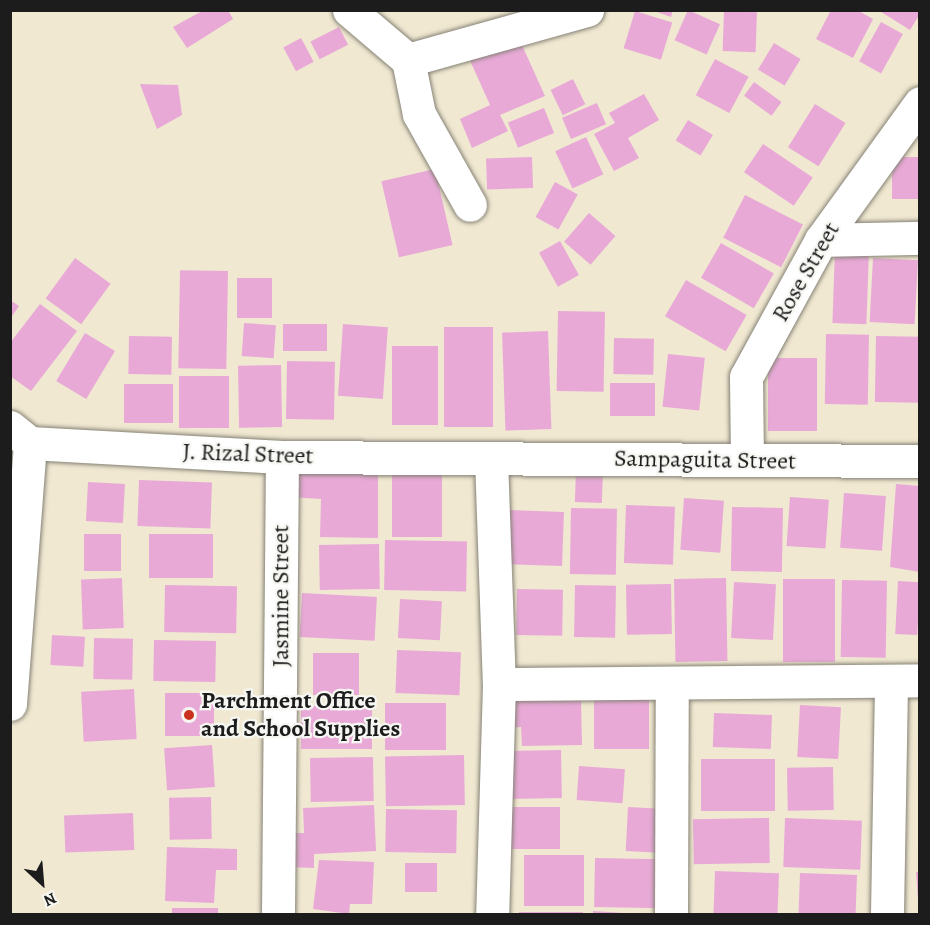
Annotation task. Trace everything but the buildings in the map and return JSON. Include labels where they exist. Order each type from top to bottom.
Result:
[{"type":"street","points":[[349,10],[408,60],[419,114],[470,205]]},
{"type":"street","points":[[408,60],[541,18],[587,10]]},
{"type":"street","name":"Rose Street","points":[[747,460],[746,377],[821,240],[920,103]]},
{"type":"street","points":[[821,240],[920,238]]},
{"type":"street","points":[[10,704],[20,435]]},
{"type":"street","name":"J. Rizal Street","points":[[20,435],[282,457],[491,458]]},
{"type":"street","name":"Jasmine Street","points":[[278,915],[282,457]]},
{"type":"street","points":[[491,458],[499,684],[492,915]]},
{"type":"street","name":"Sampaguita Street","points":[[491,458],[920,461]]},
{"type":"street","points":[[499,684],[905,681],[887,915]]},
{"type":"street","points":[[671,915],[672,683]]},
{"type":"place","name":"Parchment Office and School Supplies","points":[[189,715]]}]
